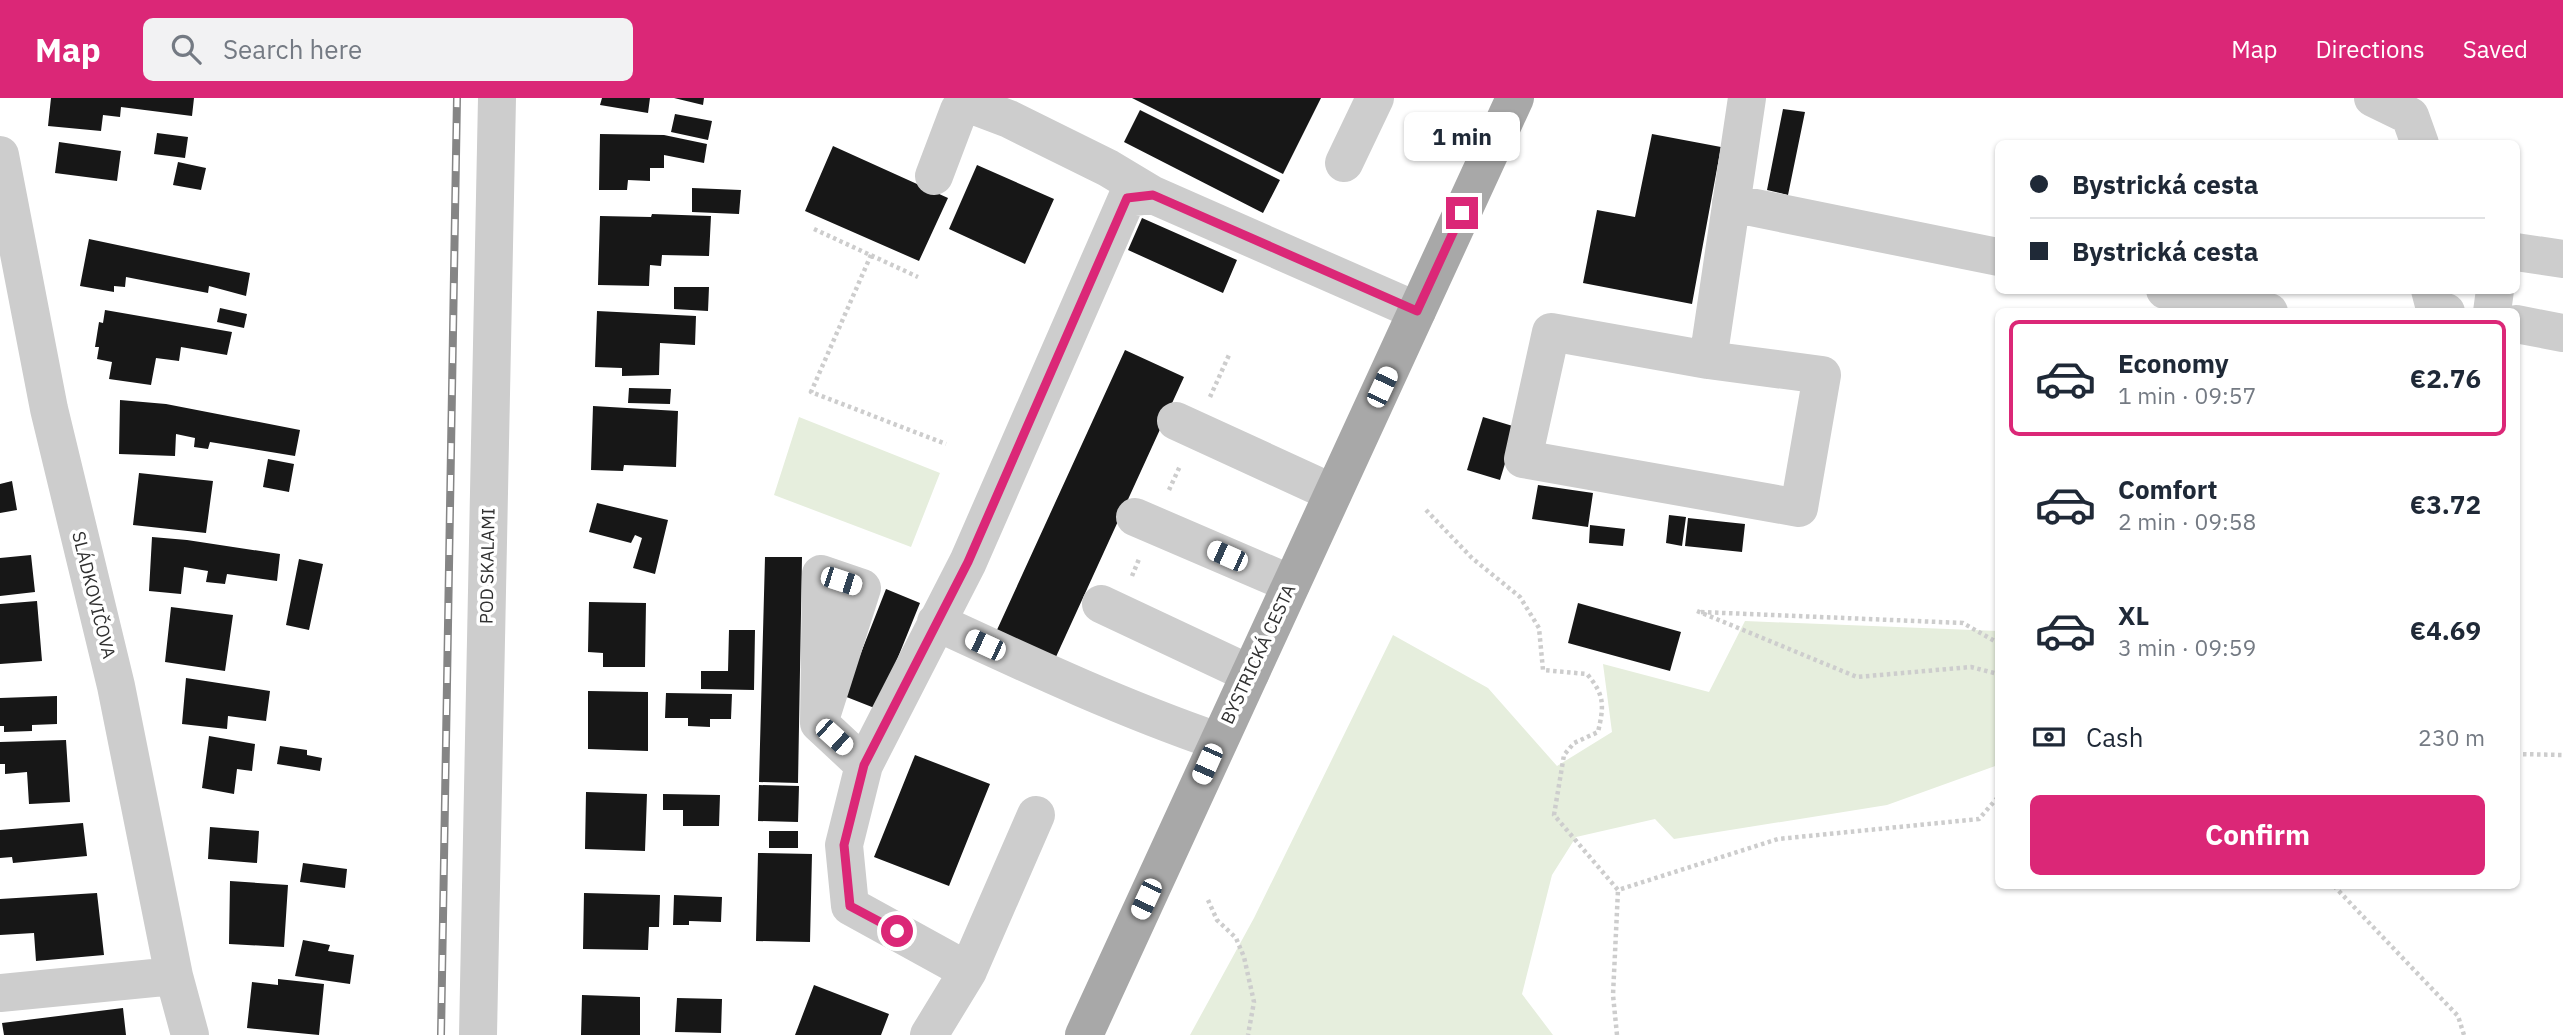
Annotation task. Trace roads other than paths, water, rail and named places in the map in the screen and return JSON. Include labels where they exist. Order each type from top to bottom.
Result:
[{"type":"main road","name":"BYSTRICKÁ CESTA","points":[[1084,1035],[1515,98]]},
{"type":"street","name":"POD SKALAMI","points":[[478,1035],[497,98]]},
{"type":"street","points":[[1344,163],[1375,98]]},
{"type":"street","points":[[1708,360],[1747,98]]},
{"type":"street","points":[[2373,98],[2410,116],[2419,140]]},
{"type":"street","points":[[934,176],[959,110],[972,105],[1009,119],[1108,168],[1153,195],[1417,311]]},
{"type":"street","name":"SLÁDKOVIČOVA","points":[[0,155],[49,409],[116,686],[174,976],[190,1035]]},
{"type":"street","points":[[968,971],[850,906],[844,845],[864,765],[968,562],[1127,198],[1153,195]]},
{"type":"street","points":[[1731,203],[1995,256]]},
{"type":"street","points":[[2520,253],[2563,259]]},
{"type":"street","points":[[2184,294],[2250,308]]},
{"type":"street","points":[[2520,325],[2563,333]]},
{"type":"street","points":[[1551,332],[1708,360],[1822,375],[1799,508],[1523,459],[1551,332]]},
{"type":"street","points":[[1176,421],[1334,494]]},
{"type":"street","points":[[1135,517],[1291,584]]},
{"type":"street","points":[[1101,604],[1250,674]]},
{"type":"street","points":[[936,622],[1083,690],[1217,741]]},
{"type":"street","points":[[819,723],[864,765]]},
{"type":"street","points":[[929,1035],[968,971],[1036,815]]},
{"type":"street","points":[[0,993],[174,976]]},
{"type":"railway","points":[[441,1035],[457,98]]}]
